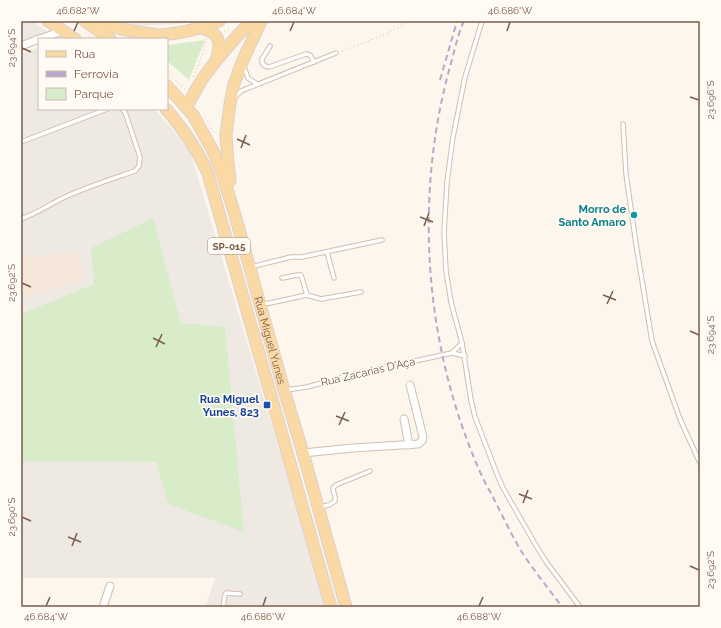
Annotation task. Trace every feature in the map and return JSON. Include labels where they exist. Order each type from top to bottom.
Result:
[{"type":"main road","points":[[48,21],[73,38]]},
{"type":"main road","points":[[85,21],[109,38]]},
{"type":"main road","points":[[94,21],[127,30],[161,35]]},
{"type":"main road","points":[[204,32],[219,21]]},
{"type":"main road","points":[[168,105],[180,109],[186,107],[202,80],[217,59],[251,21]]},
{"type":"main road","points":[[235,215],[226,141],[230,104],[234,84],[261,21]]},
{"type":"main road","points":[[145,38],[178,33],[212,32],[219,41],[217,59]]},
{"type":"main road","name":"Rua Miguel Yunes","points":[[168,87],[192,116],[213,151],[221,170],[300,441],[346,607]]},
{"type":"main road","name":"Rua Miguel Yunes","points":[[167,110],[180,124],[192,142],[208,174],[331,607]]},
{"type":"main road","points":[[265,374],[274,387],[280,391],[284,390]]},
{"type":"main road","points":[[278,420],[286,422],[295,438],[300,441]]},
{"type":"street","points":[[42,38],[62,31]]},
{"type":"street","points":[[21,46],[38,39]]},
{"type":"street","points":[[303,453],[418,444],[422,441],[423,437],[410,385]]},
{"type":"street","points":[[404,420],[408,444]]},
{"type":"street","points":[[103,607],[110,586]]},
{"type":"lane","points":[[482,21],[465,77],[453,136],[447,182],[444,232],[446,271],[451,302],[465,356],[475,417],[497,474],[538,549],[580,607]]},
{"type":"lane","points":[[270,46],[262,59],[262,63],[265,66],[269,67],[306,54],[310,55],[314,62]]},
{"type":"lane","points":[[230,104],[240,91],[336,54]]},
{"type":"lane","points":[[243,60],[248,78],[257,84]]},
{"type":"lane","points":[[21,142],[103,110]]},
{"type":"lane","points":[[21,219],[67,196],[134,171],[139,166],[140,157],[125,112],[123,110]]},
{"type":"lane","points":[[623,124],[626,174],[652,341],[680,419],[700,463]]},
{"type":"lane","points":[[250,267],[291,257],[302,257],[382,240]]},
{"type":"lane","points":[[327,252],[334,278]]},
{"type":"lane","points":[[282,278],[298,275],[302,276],[307,295]]},
{"type":"lane","points":[[260,304],[307,295],[320,299],[361,292]]},
{"type":"lane","points":[[452,353],[462,343]]},
{"type":"lane","points":[[452,353],[465,356]]},
{"type":"lane","name":"Rua Zacarias D'Aça","points":[[284,390],[307,387],[359,373],[452,353]]},
{"type":"lane","points":[[318,507],[329,505],[335,501],[336,497],[333,492],[333,488],[336,485],[370,471]]},
{"type":"lane","points":[[223,607],[226,593],[240,594]]},
{"type":"path","points":[[193,76],[200,63],[204,50],[204,32]]},
{"type":"path","points":[[87,35],[92,38]]},
{"type":"path","points":[[168,73],[186,89],[188,86]]},
{"type":"path","points":[[204,115],[213,131],[217,134]]},
{"type":"shaded area","points":[[21,21],[32,21],[48,32],[21,42]]},
{"type":"shaded area","points":[[118,21],[190,21],[180,24],[137,26]]},
{"type":"shaded area","points":[[38,47],[38,110],[156,110],[190,151],[326,607],[206,605],[215,578],[21,578],[21,299],[86,279],[77,251],[39,257],[21,254],[21,54]]},
{"type":"shaded area","points":[[77,251],[86,279],[21,299],[21,254],[39,257]]},
{"type":"green space","points":[[205,40],[189,80],[168,62],[168,45]]},
{"type":"green space","points":[[153,218],[181,323],[225,327],[244,532],[168,504],[156,462],[21,461],[21,314],[94,284],[91,248]]},
{"type":"railway","points":[[440,80],[457,21]]},
{"type":"railway","points":[[464,21],[455,47],[439,114],[432,166],[429,218],[430,271],[436,323],[447,375],[462,425],[481,474],[523,554],[562,607]]},
{"type":"place","name":"Morro de Santo Amaro","points":[[634,215]]},
{"type":"place","name":"Rua Miguel Yunes, 823","points":[[267,405]]}]
